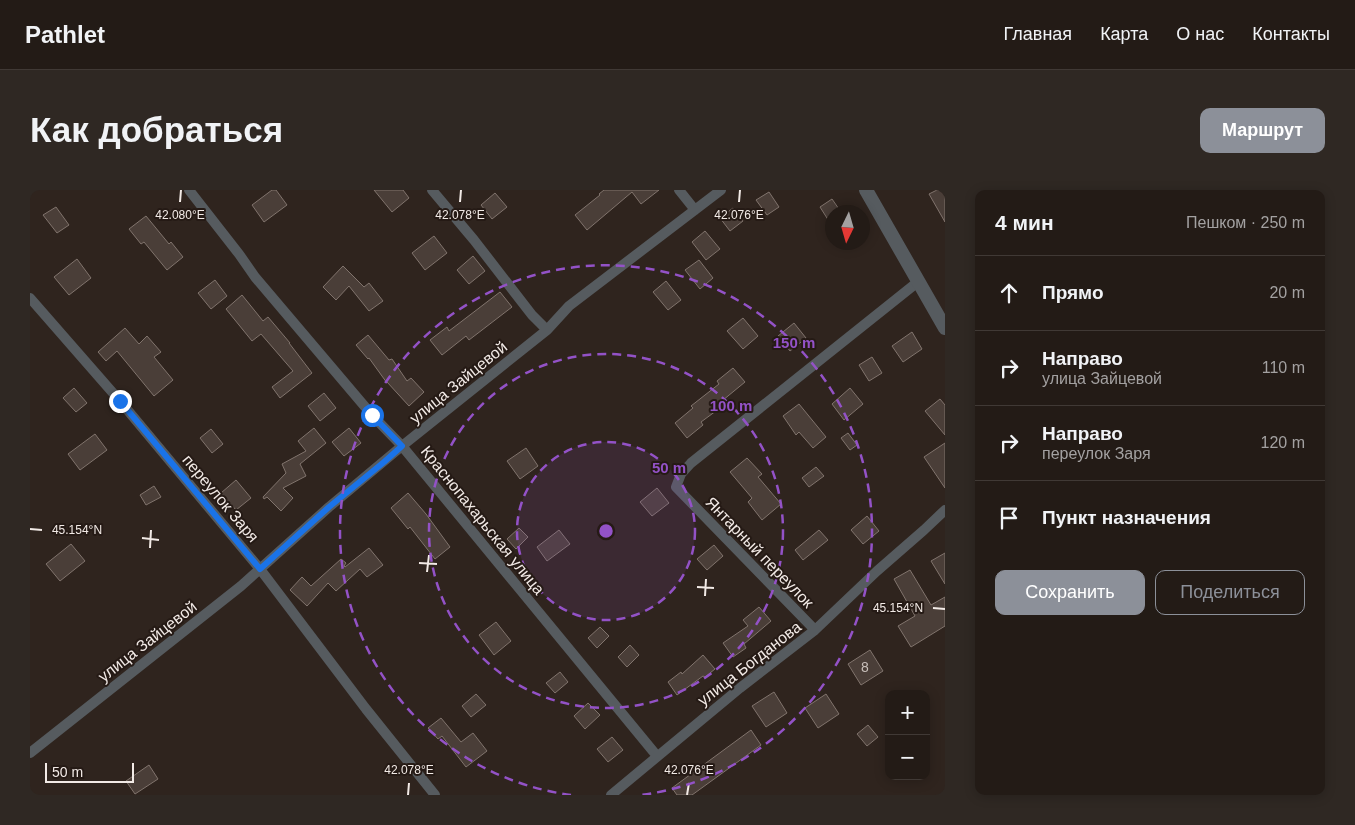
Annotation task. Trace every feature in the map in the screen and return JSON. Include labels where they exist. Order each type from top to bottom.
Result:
[{"type":"street","name":"Краснопахарьская улица","points":[[188,190],[261,284],[372,415],[402,446],[657,756]]},
{"type":"street","points":[[432,190],[474,240],[532,315],[547,330]]},
{"type":"street","points":[[679,190],[695,210]]},
{"type":"street","name":"улица Зайцевой","points":[[30,753],[241,586],[329,507],[547,330],[569,306],[721,190]]},
{"type":"street","points":[[866,190],[945,328]]},
{"type":"street","name":"Янтарный переулок","points":[[815,630],[676,488],[682,474],[691,463],[919,282]]},
{"type":"street","name":"переулок Заря","points":[[30,298],[120,401],[260,569],[366,709],[436,795]]},
{"type":"street","name":"улица Богданова","points":[[611,795],[740,688],[815,630],[945,510]]},
{"type":"building","points":[[272,190],[276,190],[287,205],[264,222],[252,205]]},
{"type":"building","points":[[374,190],[403,190],[409,198],[392,212]]},
{"type":"building","points":[[604,190],[659,190],[641,204],[632,192],[587,230],[575,215]]},
{"type":"building","points":[[937,190],[945,190],[945,222],[929,194]]},
{"type":"building","points":[[769,192],[779,207],[767,215],[756,200]]},
{"type":"building","points":[[495,193],[507,207],[492,219],[481,205]]},
{"type":"building","points":[[832,199],[836,205],[825,205],[825,215],[820,207]]},
{"type":"building","points":[[56,207],[69,225],[57,233],[43,215]]},
{"type":"building","points":[[733,208],[743,221],[730,231],[720,218]]},
{"type":"building","points":[[146,216],[169,244],[171,242],[183,257],[167,270],[144,242],[141,244],[129,229]]},
{"type":"building","points":[[705,231],[720,249],[706,260],[692,242]]},
{"type":"building","points":[[434,236],[447,253],[425,270],[412,253]]},
{"type":"building","points":[[473,256],[485,271],[469,284],[457,270]]},
{"type":"building","points":[[77,259],[91,278],[69,295],[54,277]]},
{"type":"building","points":[[699,260],[713,278],[700,289],[685,270]]},
{"type":"building","points":[[343,266],[364,287],[369,283],[383,301],[369,311],[349,286],[336,300],[323,287]]},
{"type":"building","points":[[215,280],[227,296],[211,309],[198,293]]},
{"type":"building","points":[[666,281],[681,300],[668,310],[653,292]]},
{"type":"building","points":[[500,292],[512,307],[469,340],[466,336],[442,355],[430,340],[447,327],[449,331]]},
{"type":"building","points":[[242,295],[263,321],[268,317],[312,373],[280,398],[272,387],[293,371],[261,334],[252,341],[226,309]]},
{"type":"building","points":[[743,318],[758,336],[743,349],[727,331]]},
{"type":"building","points":[[794,323],[806,338],[790,351],[778,336]]},
{"type":"building","points":[[125,328],[139,344],[147,336],[161,352],[154,357],[173,380],[154,396],[117,351],[106,361],[98,352]]},
{"type":"building","points":[[912,332],[922,349],[903,362],[892,346]]},
{"type":"building","points":[[368,335],[389,360],[392,359],[407,381],[411,378],[424,392],[409,406],[387,383],[369,358],[356,345]]},
{"type":"building","points":[[872,357],[882,373],[869,381],[859,365]]},
{"type":"building","points":[[733,368],[745,382],[717,405],[720,408],[701,422],[703,425],[687,438],[675,423],[693,408],[691,406],[719,384],[717,381]]},
{"type":"building","points":[[74,388],[87,403],[76,412],[63,398]]},
{"type":"building","points":[[850,388],[863,404],[844,420],[832,404]]},
{"type":"building","points":[[324,393],[336,408],[320,421],[308,406]]},
{"type":"building","points":[[940,399],[945,405],[945,435],[925,411]]},
{"type":"building","points":[[799,404],[826,437],[813,448],[799,432],[796,435],[783,416]]},
{"type":"building","points":[[314,428],[326,443],[300,464],[306,476],[283,488],[293,498],[281,511],[267,497],[264,499],[263,497],[286,473],[282,464],[306,451],[298,441]]},
{"type":"building","points":[[349,428],[361,443],[344,456],[332,442]]},
{"type":"building","points":[[211,429],[223,444],[212,453],[200,438]]},
{"type":"building","points":[[848,433],[857,445],[850,450],[841,438]]},
{"type":"building","points":[[95,434],[107,450],[80,470],[68,454]]},
{"type":"building","points":[[945,443],[945,488],[924,457]]},
{"type":"building","points":[[526,448],[538,466],[520,479],[507,461]]},
{"type":"building","points":[[747,458],[762,474],[758,477],[781,504],[762,520],[748,502],[752,498],[730,472]]},
{"type":"building","points":[[816,467],[824,476],[809,487],[802,478]]},
{"type":"building","points":[[236,480],[251,498],[236,510],[221,493]]},
{"type":"building","points":[[154,486],[161,497],[146,505],[140,495]]},
{"type":"building","points":[[657,488],[669,503],[652,516],[640,502]]},
{"type":"building","points":[[408,493],[450,547],[435,559],[410,527],[408,529],[391,508]]},
{"type":"building","points":[[867,516],[879,531],[863,544],[851,530]]},
{"type":"building","points":[[519,528],[528,537],[516,549],[507,539]]},
{"type":"building","points":[[559,530],[570,544],[547,561],[537,547]]},
{"type":"building","points":[[819,530],[828,540],[803,560],[795,550]]},
{"type":"building","points":[[71,544],[85,561],[60,581],[46,564]]},
{"type":"building","points":[[714,545],[723,556],[707,570],[697,559]]},
{"type":"building","points":[[369,548],[383,565],[367,577],[360,569],[336,591],[328,583],[307,606],[290,590],[302,577],[311,586],[341,559],[346,563],[345,567]]},
{"type":"building","points":[[945,553],[945,584],[931,561]]},
{"type":"building","points":[[910,570],[931,605],[945,597],[945,626],[911,647],[898,626],[915,616],[894,579]]},
{"type":"building","points":[[759,607],[771,621],[744,644],[746,648],[733,657],[723,643],[748,626],[743,620]]},
{"type":"building","points":[[496,622],[511,641],[494,655],[479,635]]},
{"type":"building","points":[[600,627],[609,636],[597,648],[588,638]]},
{"type":"building","points":[[630,645],[639,655],[627,667],[618,657]]},
{"type":"building","points":[[870,650],[883,671],[861,685],[848,664]]},
{"type":"building","points":[[703,655],[715,669],[677,695],[668,682],[681,672],[682,674]]},
{"type":"building","points":[[560,672],[568,682],[555,693],[546,683]]},
{"type":"building","points":[[774,692],[787,713],[766,727],[752,706]]},
{"type":"building","points":[[476,694],[486,705],[471,717],[462,706]]},
{"type":"building","points":[[826,694],[839,714],[818,728],[805,708]]},
{"type":"building","points":[[588,703],[600,715],[585,729],[574,716]]},
{"type":"building","points":[[441,718],[461,742],[473,733],[487,751],[466,767],[442,736],[438,739],[428,728]]},
{"type":"building","points":[[868,725],[878,737],[867,746],[857,734]]},
{"type":"building","points":[[751,730],[761,745],[692,795],[677,795],[672,788]]},
{"type":"building","points":[[612,737],[623,750],[608,762],[597,749]]},
{"type":"building","points":[[149,765],[158,779],[135,794],[126,781]]},
{"type":"route","points":[[120,401],[260,569],[329,507],[402,446],[372,415]]}]
